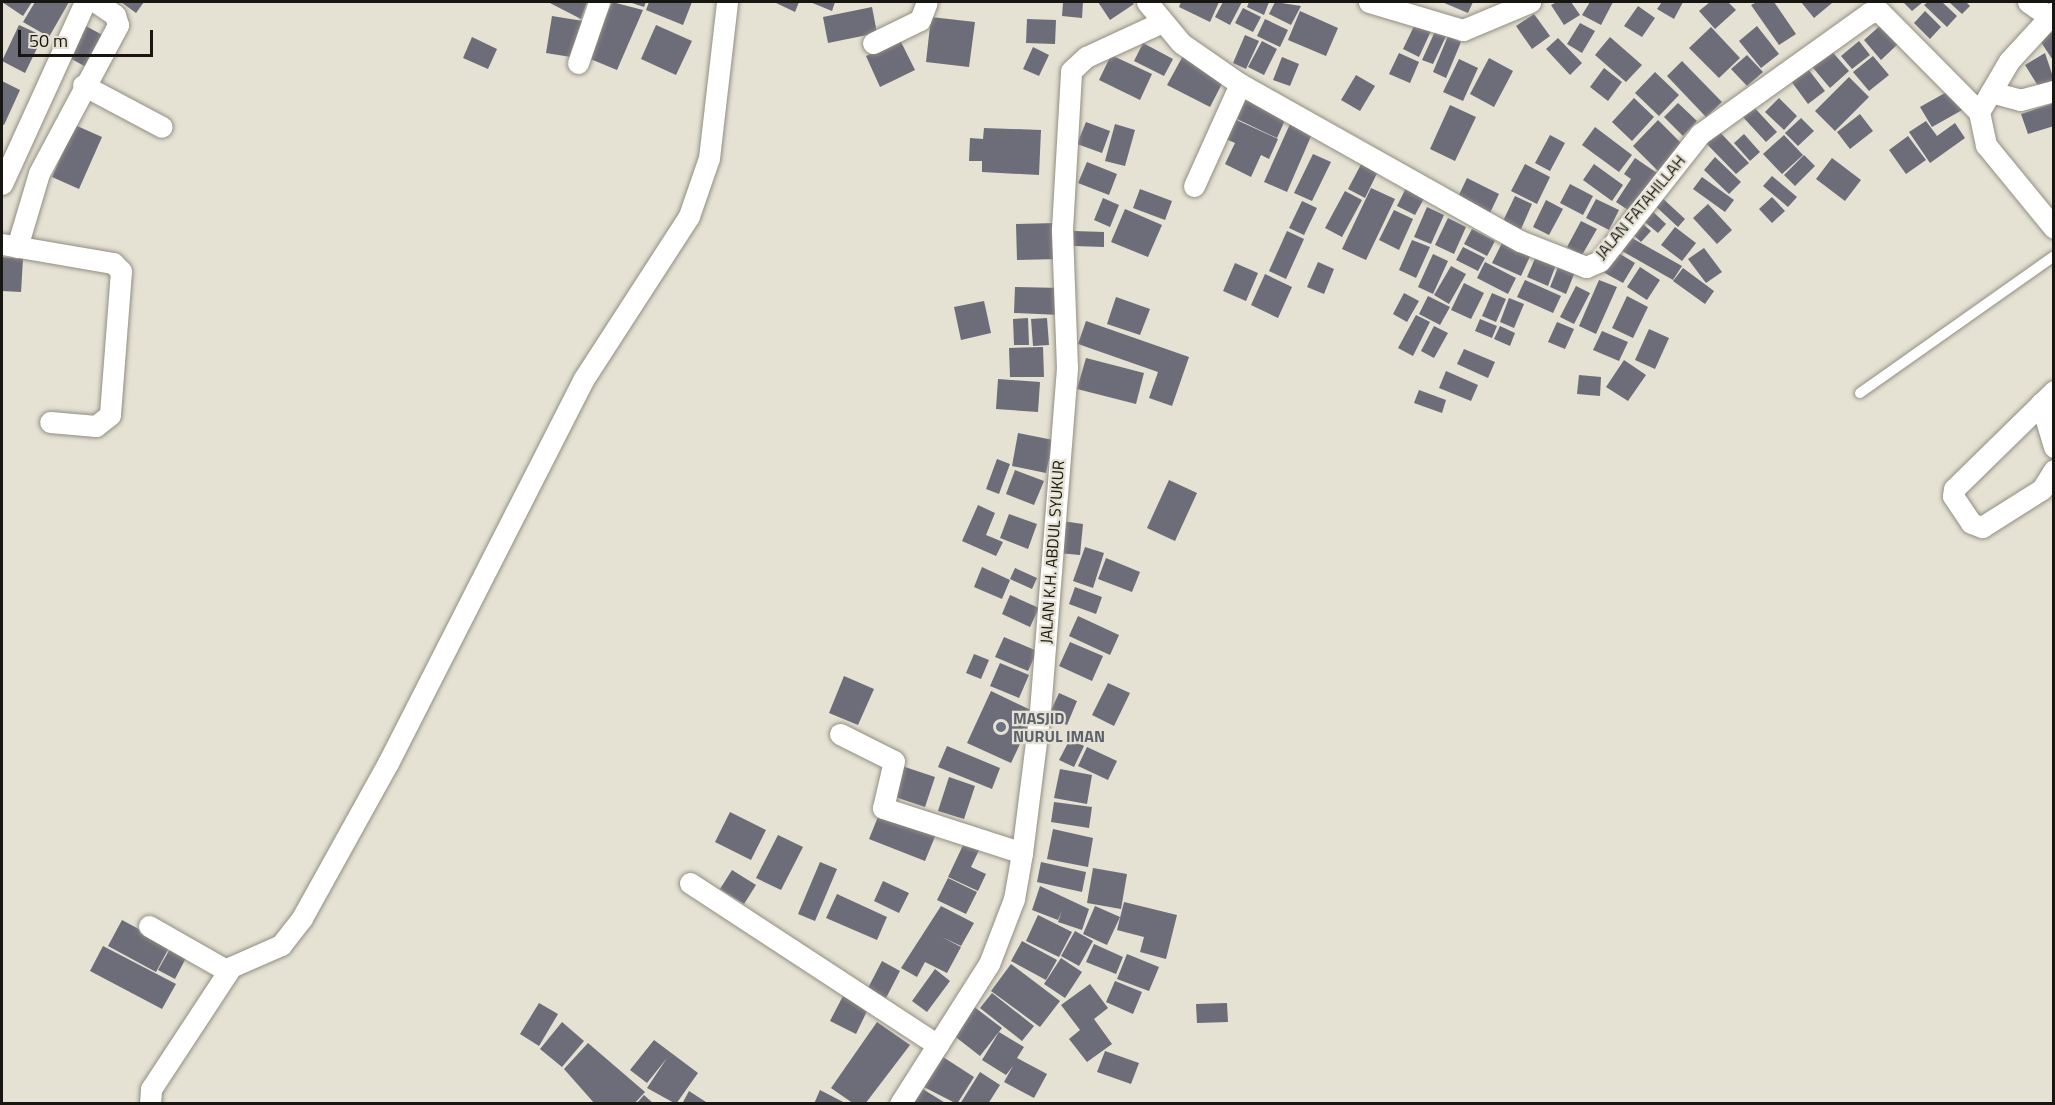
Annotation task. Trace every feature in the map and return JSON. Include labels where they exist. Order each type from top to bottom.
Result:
[{"type":"street","points":[[2,184],[86,2]]},
{"type":"street","points":[[50,422],[96,426],[110,415],[121,271],[113,263],[9,245],[36,179],[83,85],[119,22],[96,2]]},
{"type":"street","points":[[578,63],[599,2]]},
{"type":"street","points":[[150,1104],[151,1089],[228,971],[281,945],[303,918],[388,763],[583,381],[689,216],[709,158],[727,2]]},
{"type":"street","points":[[873,43],[920,20],[927,2]]},
{"type":"street","name":"JALAN FATAHILLAH","points":[[1147,2],[1160,23],[1240,84],[1520,241],[1586,267],[1600,261],[1700,134],[1869,13],[1880,11],[1889,19],[1979,112]]},
{"type":"street","points":[[1369,2],[1463,30],[1485,25],[1530,2]]},
{"type":"street","points":[[1485,25],[1494,2]]},
{"type":"street","points":[[2042,8],[1979,112],[1986,145],[2054,228]]},
{"type":"street","name":"JALAN K.H. ABDUL SYUKUR","points":[[900,1104],[938,1045],[1003,933],[1022,853],[1040,711],[1067,368],[1062,229],[1067,95],[1071,71],[1086,57],[1160,23]]},
{"type":"street","points":[[1194,186],[1240,84]]},
{"type":"street","points":[[83,85],[162,127]]},
{"type":"street","points":[[1991,92],[2020,100],[2054,91]]},
{"type":"street","points":[[2047,397],[2054,447]]},
{"type":"street","points":[[2047,397],[1953,496],[1971,523],[1982,527],[2042,489],[2054,470]]},
{"type":"street","points":[[840,734],[894,761],[883,808],[1022,853]]},
{"type":"street","points":[[690,883],[938,1045]]},
{"type":"street","points":[[149,926],[228,971]]},
{"type":"lane","points":[[1860,393],[2054,256]]},
{"type":"building","points":[[2,2],[32,2],[23,16]]},
{"type":"building","points":[[35,2],[69,2],[49,37],[23,22]]},
{"type":"building","points":[[121,2],[144,2],[136,13]]},
{"type":"building","points":[[548,2],[587,2],[581,19]]},
{"type":"building","points":[[612,2],[643,10],[617,70],[588,58]]},
{"type":"building","points":[[629,2],[646,2],[644,7]]},
{"type":"building","points":[[649,2],[692,2],[683,25],[646,10]]},
{"type":"building","points":[[774,2],[799,2],[795,12]]},
{"type":"building","points":[[810,2],[835,2],[832,11]]},
{"type":"building","points":[[1063,2],[1083,2],[1082,18],[1062,16]]},
{"type":"building","points":[[1098,2],[1132,2],[1134,4],[1110,20]]},
{"type":"building","points":[[1181,2],[1219,2],[1210,22],[1179,7]]},
{"type":"building","points":[[1223,2],[1242,2],[1230,25],[1215,17]]},
{"type":"building","points":[[1249,2],[1269,2],[1264,15],[1247,7]]},
{"type":"building","points":[[1275,2],[1301,6],[1291,25],[1269,14]]},
{"type":"building","points":[[1442,2],[1473,2],[1468,13]]},
{"type":"building","points":[[1557,2],[1571,2],[1580,15],[1564,25],[1551,5]]},
{"type":"building","points":[[1590,2],[1613,2],[1601,25],[1582,15]]},
{"type":"building","points":[[1662,2],[1683,2],[1674,19],[1657,9]]},
{"type":"building","points":[[1710,2],[1728,2],[1736,10],[1715,29],[1699,11]]},
{"type":"building","points":[[1757,2],[1774,2],[1796,34],[1779,45],[1751,5]]},
{"type":"building","points":[[1801,2],[1831,2],[1832,3],[1814,18]]},
{"type":"building","points":[[1903,2],[1923,2],[1912,11]]},
{"type":"building","points":[[1928,2],[1942,2],[1957,16],[1947,27],[1924,5]]},
{"type":"building","points":[[1949,2],[1966,2],[1970,6],[1962,14]]},
{"type":"building","points":[[1638,6],[1655,18],[1642,37],[1624,26]]},
{"type":"building","points":[[872,7],[877,33],[828,43],[823,17]]},
{"type":"building","points":[[1243,8],[1261,17],[1253,32],[1235,23]]},
{"type":"building","points":[[1300,11],[1338,28],[1326,56],[1288,40]]},
{"type":"building","points":[[1925,11],[1941,27],[1930,39],[1914,23]]},
{"type":"building","points":[[1534,14],[1550,36],[1532,49],[1516,26]]},
{"type":"building","points":[[552,16],[583,21],[577,58],[546,53]]},
{"type":"building","points":[[931,17],[975,22],[969,67],[926,62]]},
{"type":"building","points":[[1027,19],[1056,20],[1055,44],[1026,43]]},
{"type":"building","points":[[1265,19],[1288,30],[1280,47],[1257,36]]},
{"type":"building","points":[[1580,23],[1595,31],[1582,53],[1567,44]]},
{"type":"building","points":[[1415,24],[1431,31],[1419,57],[1403,49]]},
{"type":"building","points":[[1882,24],[1899,43],[1881,60],[1864,40]]},
{"type":"building","points":[[19,25],[43,36],[25,73],[2,61]]},
{"type":"building","points":[[656,25],[692,41],[676,75],[641,59]]},
{"type":"building","points":[[86,26],[104,36],[86,67],[68,57]]},
{"type":"building","points":[[1757,26],[1779,54],[1761,68],[1739,41]]},
{"type":"building","points":[[1437,27],[1448,32],[1433,64],[1422,60]]},
{"type":"building","points":[[1711,27],[1740,58],[1719,78],[1689,48]]},
{"type":"building","points":[[2051,32],[2054,36],[2054,62],[2039,39]]},
{"type":"building","points":[[1245,35],[1259,41],[1246,69],[1233,63]]},
{"type":"building","points":[[1448,36],[1461,42],[1446,78],[1433,72]]},
{"type":"building","points":[[472,37],[497,49],[488,69],[463,58]]},
{"type":"building","points":[[1610,37],[1642,65],[1626,82],[1595,55]]},
{"type":"building","points":[[1558,38],[1582,63],[1570,75],[1546,49]]},
{"type":"building","points":[[900,40],[915,70],[880,87],[866,56]]},
{"type":"building","points":[[1262,41],[1277,49],[1264,75],[1248,67]]},
{"type":"building","points":[[1859,41],[1870,55],[1852,69],[1841,56]]},
{"type":"building","points":[[1143,43],[1173,59],[1164,76],[1134,61]]},
{"type":"building","points":[[1033,47],[1049,55],[1039,76],[1023,69]]},
{"type":"building","points":[[1828,47],[1849,71],[1830,88],[1809,63]]},
{"type":"building","points":[[1399,53],[1419,62],[1410,83],[1389,74]]},
{"type":"building","points":[[2045,53],[2054,80],[2040,89],[2025,65]]},
{"type":"building","points":[[1184,54],[1226,76],[1210,107],[1167,85]]},
{"type":"building","points":[[1111,55],[1152,74],[1140,100],[1099,80]]},
{"type":"building","points":[[1747,55],[1763,72],[1747,86],[1731,69]]},
{"type":"building","points":[[1873,56],[1889,75],[1869,91],[1853,72]]},
{"type":"building","points":[[1282,57],[1299,64],[1290,86],[1273,80]]},
{"type":"building","points":[[1489,58],[1513,71],[1494,107],[1470,94]]},
{"type":"building","points":[[1459,59],[1478,68],[1463,101],[1443,92]]},
{"type":"building","points":[[1682,61],[1722,102],[1706,117],[1667,76]]},
{"type":"building","points":[[1805,65],[1825,91],[1808,104],[1788,77]]},
{"type":"building","points":[[1604,68],[1622,82],[1608,101],[1590,87]]},
{"type":"building","points":[[1655,72],[1679,95],[1659,116],[1635,93]]},
{"type":"building","points":[[1356,75],[1375,86],[1360,111],[1341,100]]},
{"type":"building","points":[[1849,77],[1869,97],[1835,131],[1815,111]]},
{"type":"building","points":[[2,81],[20,90],[4,125],[2,124]]},
{"type":"building","points":[[1952,89],[1964,109],[1932,127],[1920,107]]},
{"type":"building","points":[[1634,98],[1654,117],[1632,141],[1612,122]]},
{"type":"building","points":[[1779,98],[1797,116],[1784,130],[1765,112]]},
{"type":"building","points":[[1246,99],[1286,118],[1277,138],[1237,119]]},
{"type":"building","points":[[1678,103],[1697,121],[1683,136],[1664,117]]},
{"type":"building","points":[[2054,103],[2054,126],[2028,134],[2021,114]]},
{"type":"building","points":[[1450,105],[1476,117],[1455,161],[1430,149]]},
{"type":"building","points":[[1752,105],[1777,132],[1766,142],[1741,115]]},
{"type":"building","points":[[1860,114],[1873,131],[1850,149],[1837,132]]},
{"type":"building","points":[[1228,116],[1278,139],[1269,159],[1261,155],[1251,177],[1225,164],[1235,143],[1219,136]]},
{"type":"building","points":[[1801,118],[1814,131],[1798,146],[1785,133]]},
{"type":"building","points":[[1658,120],[1683,145],[1658,171],[1633,146]]},
{"type":"building","points":[[1926,121],[1937,136],[1955,123],[1965,138],[1930,163],[1909,132]]},
{"type":"building","points":[[1086,122],[1110,131],[1102,153],[1077,144]]},
{"type":"building","points":[[1115,124],[1135,130],[1125,166],[1105,161]]},
{"type":"building","points":[[1290,124],[1312,134],[1287,192],[1264,182]]},
{"type":"building","points":[[75,125],[102,137],[79,189],[52,177]]},
{"type":"building","points":[[1595,127],[1632,155],[1619,172],[1582,145]]},
{"type":"building","points":[[984,128],[1041,130],[1039,175],[982,172],[982,161],[969,161],[970,138],[983,139]]},
{"type":"building","points":[[1716,128],[1749,163],[1736,174],[1703,140]]},
{"type":"building","points":[[1744,134],[1760,152],[1750,161],[1734,143]]},
{"type":"building","points":[[1550,135],[1565,143],[1550,171],[1535,163]]},
{"type":"building","points":[[1784,135],[1803,155],[1782,174],[1763,154]]},
{"type":"building","points":[[1908,136],[1926,160],[1906,174],[1889,150]]},
{"type":"building","points":[[1313,154],[1331,162],[1312,201],[1294,193]]},
{"type":"building","points":[[1366,155],[1382,163],[1365,198],[1348,189]]},
{"type":"building","points":[[1804,155],[1815,166],[1795,186],[1784,175]]},
{"type":"building","points":[[1715,157],[1741,182],[1729,194],[1704,170]]},
{"type":"building","points":[[1635,158],[1657,173],[1631,212],[1616,202],[1631,179],[1624,174]]},
{"type":"building","points":[[1832,158],[1861,180],[1845,201],[1816,179]]},
{"type":"building","points":[[1087,162],[1117,174],[1109,195],[1078,183]]},
{"type":"building","points":[[1525,164],[1550,177],[1537,204],[1511,191]]},
{"type":"building","points":[[1594,164],[1623,185],[1612,201],[1583,180]]},
{"type":"building","points":[[1772,176],[1797,197],[1788,207],[1763,186]]},
{"type":"building","points":[[1702,177],[1734,200],[1725,212],[1693,189]]},
{"type":"building","points":[[1467,178],[1499,194],[1489,215],[1457,199]]},
{"type":"building","points":[[1408,184],[1427,193],[1415,215],[1397,206]]},
{"type":"building","points":[[1570,184],[1593,196],[1583,215],[1560,203]]},
{"type":"building","points":[[1371,188],[1395,199],[1366,260],[1342,249]]},
{"type":"building","points":[[1140,189],[1172,201],[1165,220],[1133,208]]},
{"type":"building","points":[[1345,191],[1362,200],[1342,237],[1325,228]]},
{"type":"building","points":[[1659,195],[1685,219],[1678,227],[1652,203]]},
{"type":"building","points":[[1515,196],[1532,204],[1521,229],[1503,221]]},
{"type":"building","points":[[1772,197],[1785,211],[1772,223],[1759,209]]},
{"type":"building","points":[[1103,198],[1119,205],[1110,227],[1094,220]]},
{"type":"building","points":[[1596,199],[1619,210],[1609,230],[1586,218]]},
{"type":"building","points":[[1546,200],[1563,209],[1549,235],[1533,227]]},
{"type":"building","points":[[1302,201],[1317,208],[1304,235],[1289,228]]},
{"type":"building","points":[[1708,204],[1732,230],[1717,244],[1693,218]]},
{"type":"building","points":[[1427,207],[1444,215],[1431,244],[1414,237]]},
{"type":"building","points":[[1649,208],[1666,224],[1658,233],[1640,218]]},
{"type":"building","points":[[1125,209],[1162,225],[1148,257],[1111,242]]},
{"type":"building","points":[[1394,210],[1413,219],[1399,250],[1379,240]]},
{"type":"building","points":[[1448,218],[1466,227],[1454,254],[1435,245]]},
{"type":"building","points":[[1637,219],[1651,231],[1641,242],[1628,230]]},
{"type":"building","points":[[1581,221],[1597,229],[1582,255],[1567,247]]},
{"type":"building","points":[[1057,223],[1058,259],[1017,260],[1016,224]]},
{"type":"building","points":[[1675,227],[1696,243],[1682,261],[1661,245]]},
{"type":"building","points":[[1472,229],[1495,241],[1487,256],[1464,244]]},
{"type":"building","points":[[1074,231],[1104,232],[1104,247],[1074,246]]},
{"type":"building","points":[[1287,231],[1304,239],[1286,279],[1269,271]]},
{"type":"building","points":[[1630,237],[1682,266],[1673,280],[1622,251]]},
{"type":"building","points":[[1504,239],[1532,252],[1521,276],[1492,263]]},
{"type":"building","points":[[1412,240],[1430,247],[1416,278],[1399,270]]},
{"type":"building","points":[[1463,247],[1485,258],[1478,271],[1456,260]]},
{"type":"building","points":[[1704,248],[1722,272],[1706,283],[1688,259]]},
{"type":"building","points":[[1615,251],[1635,263],[1623,283],[1603,272]]},
{"type":"building","points":[[1433,254],[1448,261],[1433,294],[1418,287]]},
{"type":"building","points":[[1537,254],[1557,262],[1548,286],[1527,277]]},
{"type":"building","points":[[2,257],[23,259],[21,292],[2,291]]},
{"type":"building","points":[[1561,260],[1577,267],[1566,294],[1550,287]]},
{"type":"building","points":[[1318,262],[1334,269],[1324,294],[1307,287]]},
{"type":"building","points":[[1485,262],[1516,278],[1508,294],[1477,278]]},
{"type":"building","points":[[1235,263],[1258,273],[1246,301],[1223,291]]},
{"type":"building","points":[[1451,266],[1466,274],[1449,304],[1434,295]]},
{"type":"building","points":[[1640,267],[1660,280],[1647,300],[1627,287]]},
{"type":"building","points":[[1683,268],[1714,291],[1705,304],[1673,281]]},
{"type":"building","points":[[1265,274],[1292,287],[1278,318],[1251,305]]},
{"type":"building","points":[[1525,280],[1561,296],[1553,313],[1517,297]]},
{"type":"building","points":[[1599,280],[1617,287],[1596,334],[1579,326]]},
{"type":"building","points":[[1464,283],[1484,293],[1471,319],[1451,310]]},
{"type":"building","points":[[1576,286],[1590,293],[1574,324],[1560,317]]},
{"type":"building","points":[[1015,287],[1061,288],[1060,315],[1014,313]]},
{"type":"building","points":[[1404,293],[1419,301],[1407,322],[1393,314]]},
{"type":"building","points":[[1492,293],[1506,299],[1496,322],[1482,316]]},
{"type":"building","points":[[1428,296],[1450,307],[1440,325],[1419,314]]},
{"type":"building","points":[[1627,296],[1648,307],[1633,338],[1612,328]]},
{"type":"building","points":[[1116,297],[1150,309],[1140,335],[1107,324]]},
{"type":"building","points":[[1509,298],[1524,304],[1514,328],[1500,322]]},
{"type":"building","points":[[984,301],[991,333],[961,340],[954,307]]},
{"type":"building","points":[[1416,315],[1430,322],[1413,356],[1398,348]]},
{"type":"building","points":[[1028,318],[1029,345],[1014,345],[1013,319]]},
{"type":"building","points":[[1047,318],[1049,345],[1033,346],[1031,319]]},
{"type":"building","points":[[1480,319],[1497,326],[1492,338],[1475,331]]},
{"type":"building","points":[[1086,321],[1189,357],[1172,406],[1149,398],[1158,372],[1078,344]]},
{"type":"building","points":[[1557,322],[1574,329],[1565,349],[1548,342]]},
{"type":"building","points":[[1434,326],[1448,333],[1434,358],[1421,351]]},
{"type":"building","points":[[1500,326],[1515,333],[1510,346],[1494,339]]},
{"type":"building","points":[[1649,329],[1669,338],[1655,369],[1635,360]]},
{"type":"building","points":[[1602,331],[1628,342],[1619,361],[1593,350]]},
{"type":"building","points":[[1043,347],[1044,377],[1010,377],[1009,348]]},
{"type":"building","points":[[1464,349],[1495,362],[1488,378],[1457,364]]},
{"type":"building","points":[[1086,358],[1144,373],[1136,404],[1077,389]]},
{"type":"building","points":[[1624,360],[1646,375],[1628,401],[1606,387]]},
{"type":"building","points":[[1446,371],[1478,385],[1471,401],[1439,388]]},
{"type":"building","points":[[1579,375],[1601,377],[1600,396],[1577,394]]},
{"type":"building","points":[[998,379],[1040,382],[1038,412],[996,409]]},
{"type":"building","points":[[1419,390],[1446,400],[1442,413],[1414,403]]},
{"type":"building","points":[[1018,433],[1053,440],[1046,473],[1012,466]]},
{"type":"building","points":[[997,459],[1010,464],[999,494],[986,489]]},
{"type":"building","points":[[1015,470],[1044,481],[1034,505],[1006,494]]},
{"type":"building","points":[[1169,480],[1197,493],[1175,541],[1147,528]]},
{"type":"building","points":[[978,505],[995,513],[986,535],[1003,542],[996,556],[962,541]]},
{"type":"building","points":[[1009,514],[1037,524],[1028,549],[1000,538]]},
{"type":"building","points":[[1062,521],[1083,524],[1080,555],[1058,553]]},
{"type":"building","points":[[1085,547],[1104,553],[1093,588],[1073,581]]},
{"type":"building","points":[[1106,558],[1140,572],[1132,592],[1098,579]]},
{"type":"building","points":[[982,567],[1010,580],[1002,599],[974,587]]},
{"type":"building","points":[[1015,568],[1037,578],[1032,589],[1010,579]]},
{"type":"building","points":[[1075,587],[1102,597],[1096,614],[1069,604]]},
{"type":"building","points":[[1010,595],[1039,608],[1030,627],[1002,614]]},
{"type":"building","points":[[1078,616],[1119,635],[1110,655],[1069,636]]},
{"type":"building","points":[[1004,637],[1037,651],[1028,671],[995,657]]},
{"type":"building","points":[[1070,642],[1103,656],[1092,681],[1059,666]]},
{"type":"building","points":[[974,654],[989,660],[981,679],[966,673]]},
{"type":"building","points":[[1000,663],[1029,675],[1019,698],[990,686]]},
{"type":"building","points":[[844,676],[874,689],[858,725],[829,713]]},
{"type":"building","points":[[1108,683],[1130,693],[1114,726],[1092,715]]},
{"type":"building","name":"MASJID NURUL IMAN","points":[[991,691],[1035,712],[1011,763],[967,743]]},
{"type":"building","points":[[1059,693],[1077,701],[1067,725],[1048,717]]},
{"type":"building","points":[[1070,739],[1084,746],[1074,767],[1059,760]]},
{"type":"building","points":[[947,746],[1000,768],[992,789],[938,767]]},
{"type":"building","points":[[1087,747],[1117,761],[1108,780],[1078,766]]},
{"type":"building","points":[[899,765],[935,777],[925,807],[889,795]]},
{"type":"building","points":[[1060,769],[1092,775],[1087,804],[1054,798]]},
{"type":"building","points":[[949,777],[975,786],[964,819],[938,811]]},
{"type":"building","points":[[1054,802],[1092,807],[1089,828],[1051,822]]},
{"type":"building","points":[[730,812],[766,830],[751,860],[715,842]]},
{"type":"building","points":[[880,812],[936,834],[925,861],[869,839]]},
{"type":"building","points":[[1053,829],[1093,838],[1088,867],[1047,859]]},
{"type":"building","points":[[778,835],[803,847],[781,890],[756,878]]},
{"type":"building","points":[[965,841],[980,848],[971,867],[986,874],[978,891],[948,877]]},
{"type":"building","points":[[820,862],[837,869],[815,921],[798,914]]},
{"type":"building","points":[[1041,862],[1086,872],[1082,892],[1037,882]]},
{"type":"building","points":[[1093,868],[1127,874],[1121,909],[1087,903]]},
{"type":"building","points":[[732,870],[756,885],[744,904],[720,889]]},
{"type":"building","points":[[948,878],[977,892],[966,914],[937,900]]},
{"type":"building","points":[[883,881],[909,893],[899,913],[874,901]]},
{"type":"building","points":[[1040,886],[1089,909],[1082,930],[1058,922],[1062,910],[1058,920],[1032,910]]},
{"type":"building","points":[[837,894],[887,917],[877,940],[826,918]]},
{"type":"building","points":[[1124,902],[1177,915],[1166,959],[1140,952],[1144,937],[1117,930]]},
{"type":"building","points":[[941,906],[974,923],[961,946],[942,937],[961,947],[947,973],[925,962],[917,977],[901,968]]},
{"type":"building","points":[[1095,906],[1120,917],[1107,945],[1083,934]]},
{"type":"building","points":[[1038,915],[1072,932],[1059,957],[1026,941]]},
{"type":"building","points":[[122,920],[170,946],[156,972],[108,946]]},
{"type":"building","points":[[1075,931],[1093,941],[1079,966],[1061,956]]},
{"type":"building","points":[[1022,941],[1057,960],[1046,980],[1011,961]]},
{"type":"building","points":[[1094,944],[1123,957],[1116,974],[1086,962]]},
{"type":"building","points":[[103,946],[176,984],[162,1009],[90,971]]},
{"type":"building","points":[[171,947],[187,956],[175,979],[158,970]]},
{"type":"building","points":[[1127,954],[1159,967],[1149,991],[1117,979]]},
{"type":"building","points":[[1061,958],[1082,972],[1065,998],[1044,984]]},
{"type":"building","points":[[882,961],[900,971],[886,998],[868,988]]},
{"type":"building","points":[[1011,964],[1060,1001],[1040,1027],[991,991]]},
{"type":"building","points":[[935,969],[950,981],[927,1012],[912,1001]]},
{"type":"building","points":[[1115,981],[1142,992],[1133,1014],[1106,1002]]},
{"type":"building","points":[[1090,984],[1108,1008],[1094,1019],[1112,1044],[1087,1062],[1069,1039],[1080,1030],[1061,1005]]},
{"type":"building","points":[[992,993],[1034,1026],[1022,1041],[980,1008]]},
{"type":"building","points":[[843,996],[868,1009],[856,1034],[830,1021]]},
{"type":"building","points":[[539,1003],[558,1014],[539,1046],[520,1034]]},
{"type":"building","points":[[969,1003],[1002,1028],[980,1056],[948,1031]]},
{"type":"building","points":[[1227,1003],[1228,1022],[1197,1023],[1196,1004]]},
{"type":"building","points":[[562,1022],[584,1041],[562,1067],[540,1049]]},
{"type":"building","points":[[877,1022],[910,1045],[865,1104],[854,1104],[831,1088]]},
{"type":"building","points":[[999,1032],[1024,1047],[1017,1058],[1047,1074],[1034,1098],[1004,1082],[1013,1066],[1006,1075],[982,1060]]},
{"type":"building","points":[[654,1040],[698,1073],[676,1104],[647,1088],[667,1058],[647,1083],[630,1070]]},
{"type":"building","points":[[588,1043],[645,1092],[634,1104],[595,1104],[564,1069]]},
{"type":"building","points":[[1105,1051],[1139,1063],[1131,1084],[1097,1072]]},
{"type":"building","points":[[943,1057],[974,1077],[957,1104],[924,1087]]},
{"type":"building","points":[[980,1072],[1000,1085],[988,1104],[960,1104]]},
{"type":"building","points":[[921,1088],[947,1104],[911,1104]]},
{"type":"building","points":[[820,1090],[847,1104],[814,1104]]},
{"type":"building","points":[[689,1091],[709,1104],[682,1104]]},
{"type":"building","points":[[644,1095],[654,1104],[636,1104]]},
{"type":"place","name":"MASJID NURUL IMAN","points":[[1001,727]]}]
